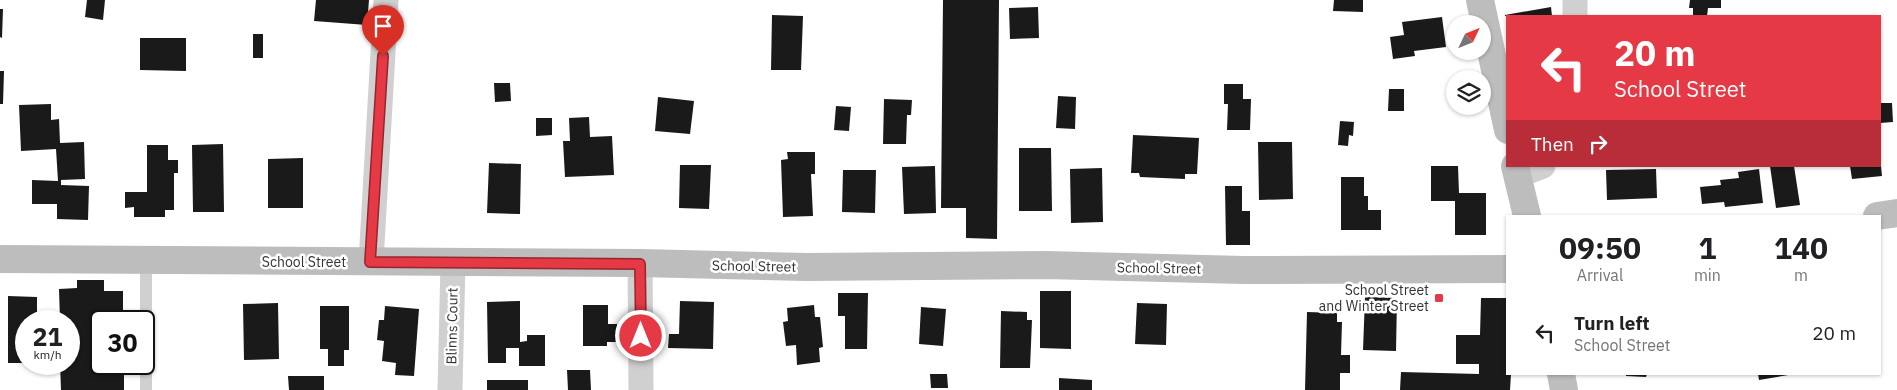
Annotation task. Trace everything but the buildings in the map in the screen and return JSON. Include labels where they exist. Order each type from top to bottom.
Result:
[{"type":"street","points":[[370,262],[386,0]]},
{"type":"street","points":[[1480,0],[1506,121]]},
{"type":"street","points":[[1575,0],[1575,15]]},
{"type":"street","points":[[1527,215],[1516,171],[1538,167]]},
{"type":"street","points":[[1881,215],[1897,213]]},
{"type":"street","name":"School Street","points":[[0,259],[806,267],[1045,265],[1244,270],[1506,269]]},
{"type":"street","name":"Blinns Court","points":[[450,390],[453,262]]},
{"type":"street","points":[[640,264],[641,390]]},
{"type":"street","points":[[1560,375],[1564,390]]},
{"type":"lane","points":[[146,260],[146,390]]},
{"type":"place","name":"School Street and Winter Street","points":[[1439,298]]},
{"type":"route","points":[[383,56],[370,262],[640,264],[641,336]]}]
